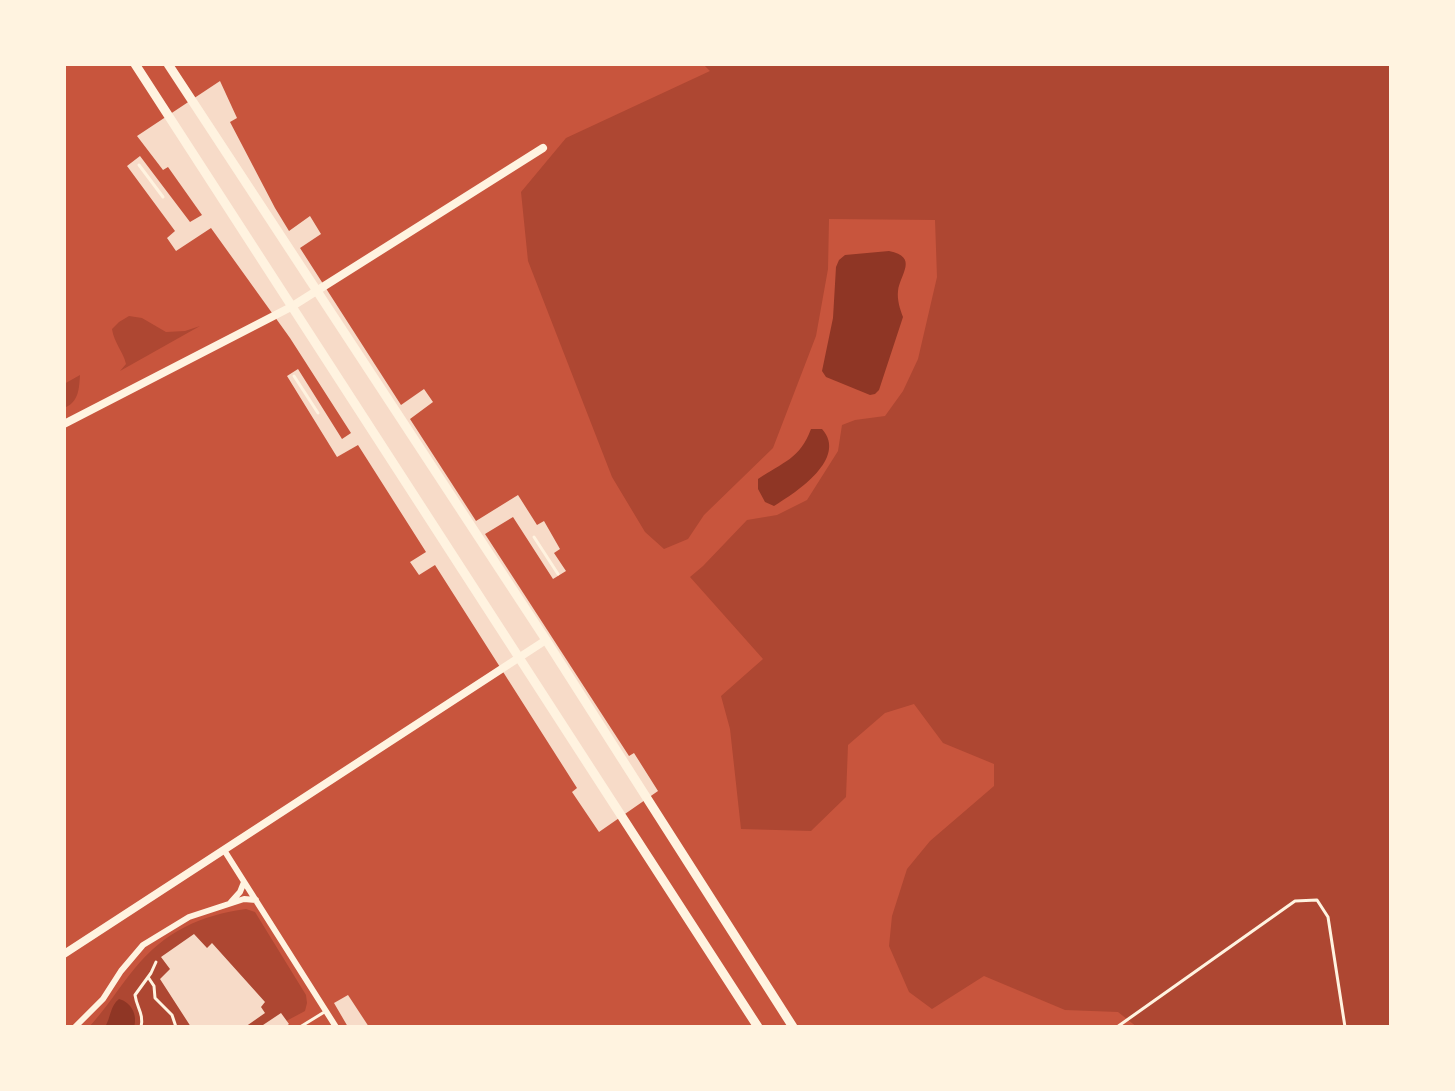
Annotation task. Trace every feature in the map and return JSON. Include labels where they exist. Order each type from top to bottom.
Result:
[{"type":"main road","points":[[135,64],[758,1027]]},
{"type":"main road","points":[[168,64],[546,640],[793,1027]]},
{"type":"street","points":[[64,424],[291,307],[543,148]]},
{"type":"street","points":[[64,954],[546,640]]},
{"type":"street","points":[[224,850],[336,1027]]},
{"type":"street","points":[[230,903],[244,882]]},
{"type":"street","points":[[75,1027],[103,999],[143,945],[189,917],[244,899],[256,900]]},
{"type":"lane","points":[[300,1027],[326,1011]]},
{"type":"path","points":[[139,165],[163,197]]},
{"type":"path","points":[[294,376],[318,413]]},
{"type":"path","points":[[534,537],[558,574]]},
{"type":"path","points":[[1117,1027],[1295,901],[1317,900],[1328,917],[1345,1027]]},
{"type":"path","points":[[141,1027],[143,1018],[135,995],[156,962]]},
{"type":"path","points":[[148,977],[154,986],[155,998],[172,1015],[176,1027]]},
{"type":"shaded area","points":[[703,64],[1391,64],[1391,1027],[1137,1027],[1118,1012],[1065,1010],[984,976],[932,1009],[909,992],[889,946],[892,916],[907,869],[930,841],[994,786],[994,764],[943,743],[914,704],[885,713],[848,745],[846,797],[811,831],[741,829],[730,729],[721,696],[763,659],[690,577],[747,520],[777,515],[807,500],[838,451],[842,425],[885,416],[903,391],[918,359],[937,277],[935,220],[829,219],[828,269],[816,336],[773,448],[704,515],[688,539],[664,549],[645,532],[612,477],[528,261],[521,192],[566,138],[710,71]]},
{"type":"shaded area","points":[[889,251],[903,257],[906,262],[898,294],[903,317],[879,390],[870,395],[826,377],[822,371],[833,318],[839,260],[845,255]]},
{"type":"shaded area","points":[[129,316],[142,318],[166,332],[200,326],[120,371],[126,364],[112,329]]},
{"type":"shaded area","points":[[80,375],[75,399],[64,408],[64,384]]},
{"type":"shaded area","points":[[811,429],[822,429],[828,440],[829,451],[824,462],[806,483],[784,500],[774,506],[765,502],[758,489],[758,479],[796,454]]},
{"type":"shaded area","points":[[246,909],[255,912],[306,995],[305,1011],[275,1027],[89,1027],[158,944],[199,921]]},
{"type":"shaded area","points":[[119,999],[132,1010],[134,1027],[105,1027]]},
{"type":"building","points":[[220,81],[237,118],[230,122],[275,208],[289,231],[310,216],[321,234],[300,248],[401,405],[424,389],[433,402],[410,419],[476,521],[518,495],[537,525],[544,521],[560,549],[554,553],[566,571],[553,579],[513,517],[485,534],[629,756],[634,753],[658,791],[599,832],[572,792],[577,788],[435,565],[419,575],[410,562],[426,552],[358,445],[337,457],[287,376],[298,369],[342,439],[351,433],[290,338],[211,228],[176,251],[167,238],[175,231],[127,166],[140,156],[190,222],[202,215],[168,167],[163,170],[137,136]]},
{"type":"building","points":[[194,934],[207,948],[212,943],[265,1002],[261,1007],[265,1013],[245,1027],[191,1027],[160,979],[170,969],[161,957]]},
{"type":"building","points":[[348,995],[369,1027],[348,1027],[334,1003]]},
{"type":"building","points":[[281,1013],[289,1024],[285,1027],[260,1027]]}]
